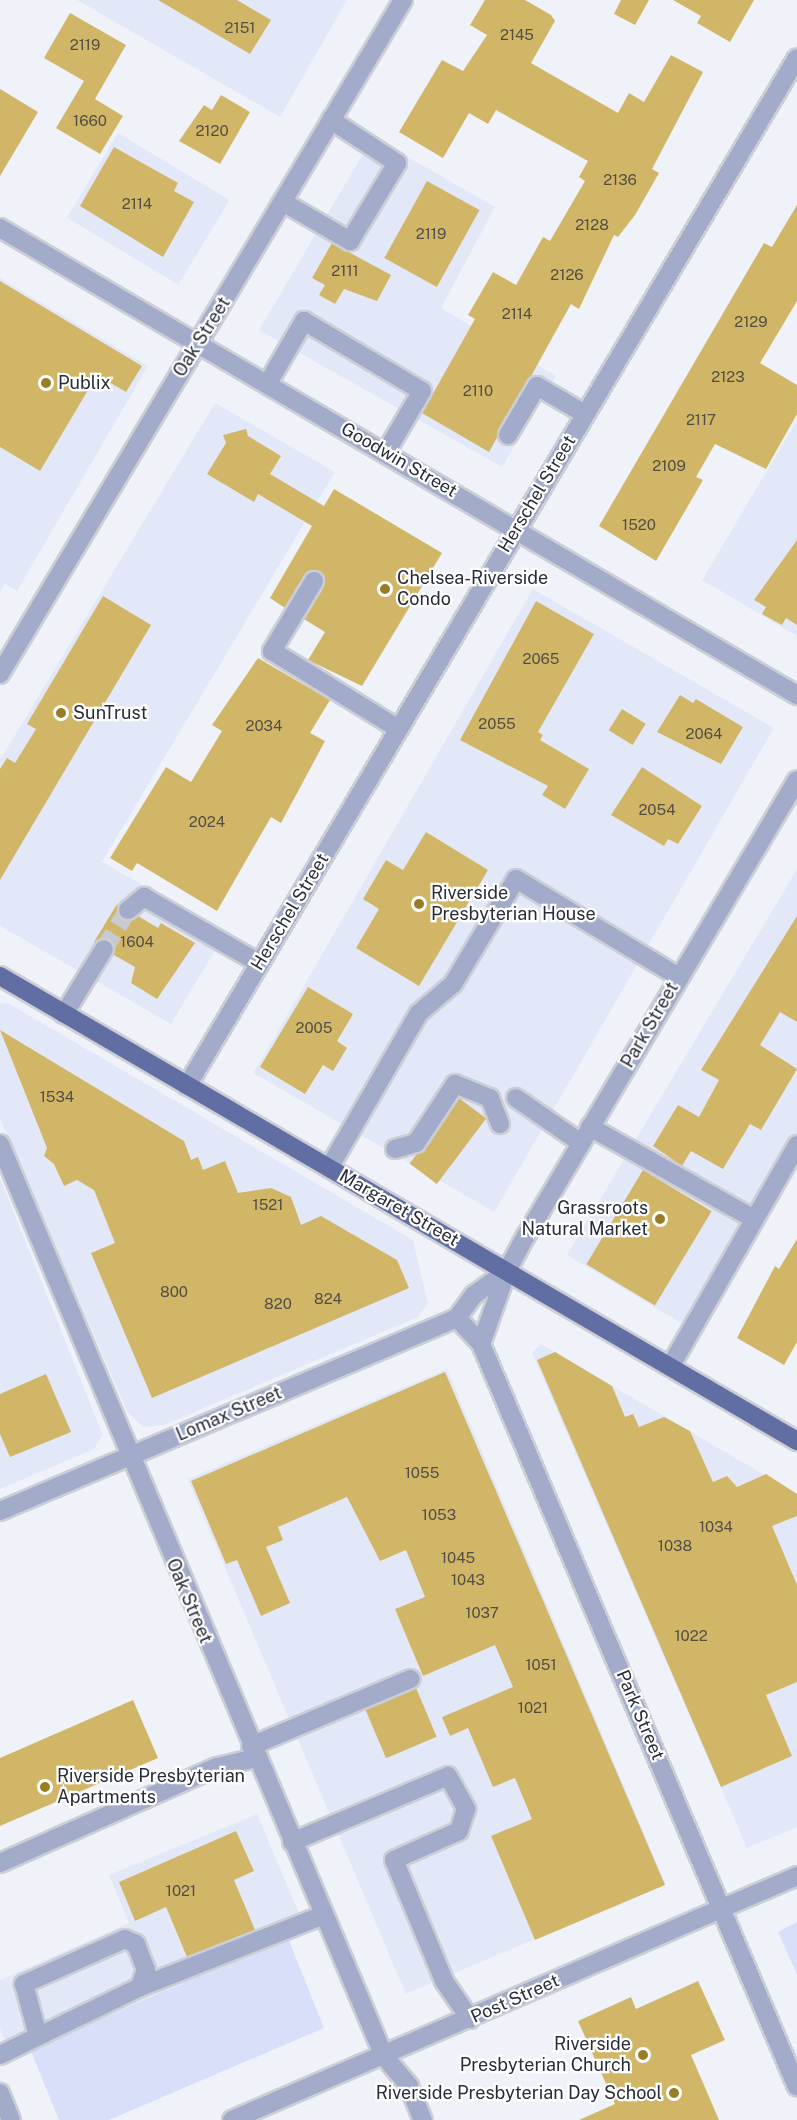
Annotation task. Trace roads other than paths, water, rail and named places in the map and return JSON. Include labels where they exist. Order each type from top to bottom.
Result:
[{"type":"main road","name":"Margaret Street","points":[[0,976],[797,1441]]},
{"type":"street","name":"Oak Street","points":[[0,674],[403,0]]},
{"type":"street","name":"Herschel Street","points":[[187,1086],[797,58]]},
{"type":"street","points":[[283,202],[350,241],[397,163],[331,120]]},
{"type":"street","name":"Goodwin Street","points":[[0,228],[386,452],[797,695]]},
{"type":"street","points":[[268,384],[304,321],[422,391],[386,452]]},
{"type":"street","points":[[508,435],[537,386],[585,414]]},
{"type":"street","points":[[314,581],[272,651],[399,729]]},
{"type":"street","name":"Park Street","points":[[481,1344],[507,1271],[678,977],[797,780]]},
{"type":"street","points":[[329,1168],[419,1013],[453,984],[516,879],[678,977]]},
{"type":"street","points":[[128,910],[144,897],[259,963]]},
{"type":"street","points":[[64,1014],[104,949]]},
{"type":"street","points":[[395,1149],[416,1143],[455,1084],[490,1098],[500,1124]]},
{"type":"street","points":[[516,1098],[754,1219]]},
{"type":"street","name":"Oak Street","points":[[0,1144],[127,1457],[384,2056],[409,2086],[423,2120]]},
{"type":"street","points":[[670,1367],[797,1145]]},
{"type":"street","name":"Park Street","points":[[507,1271],[474,1295],[457,1318],[481,1344],[797,2087]]},
{"type":"street","name":"Lomax Street","points":[[0,1511],[457,1318]]},
{"type":"street","points":[[0,1863],[253,1752],[410,1679]]},
{"type":"street","points":[[292,1842],[448,1776],[466,1809],[459,1831],[394,1860],[444,1981],[470,2019]]},
{"type":"street","name":"Post Street","points":[[232,2120],[797,1876]]},
{"type":"street","points":[[0,2055],[140,1987],[324,1915]]},
{"type":"street","points":[[38,2036],[22,1990],[30,1979],[130,1940],[146,1970],[140,1987]]},
{"type":"street","points":[[0,2093],[11,2120]]},
{"type":"tunnel","points":[[104,949],[128,910]]},
{"type":"place","name":"Publix","points":[[46,383]]},
{"type":"place","name":"Chelsea-Riverside Condo","points":[[385,589]]},
{"type":"place","name":"SunTrust","points":[[61,713]]},
{"type":"place","name":"Riverside Presbyterian House","points":[[419,904]]},
{"type":"place","name":"Grassroots Natural Market","points":[[660,1219]]},
{"type":"place","name":"Riverside Presbyterian Apartments","points":[[45,1787]]},
{"type":"place","name":"Riverside Presbyterian Church","points":[[643,2055]]},
{"type":"place","name":"Riverside Presbyterian Day School","points":[[674,2093]]}]
